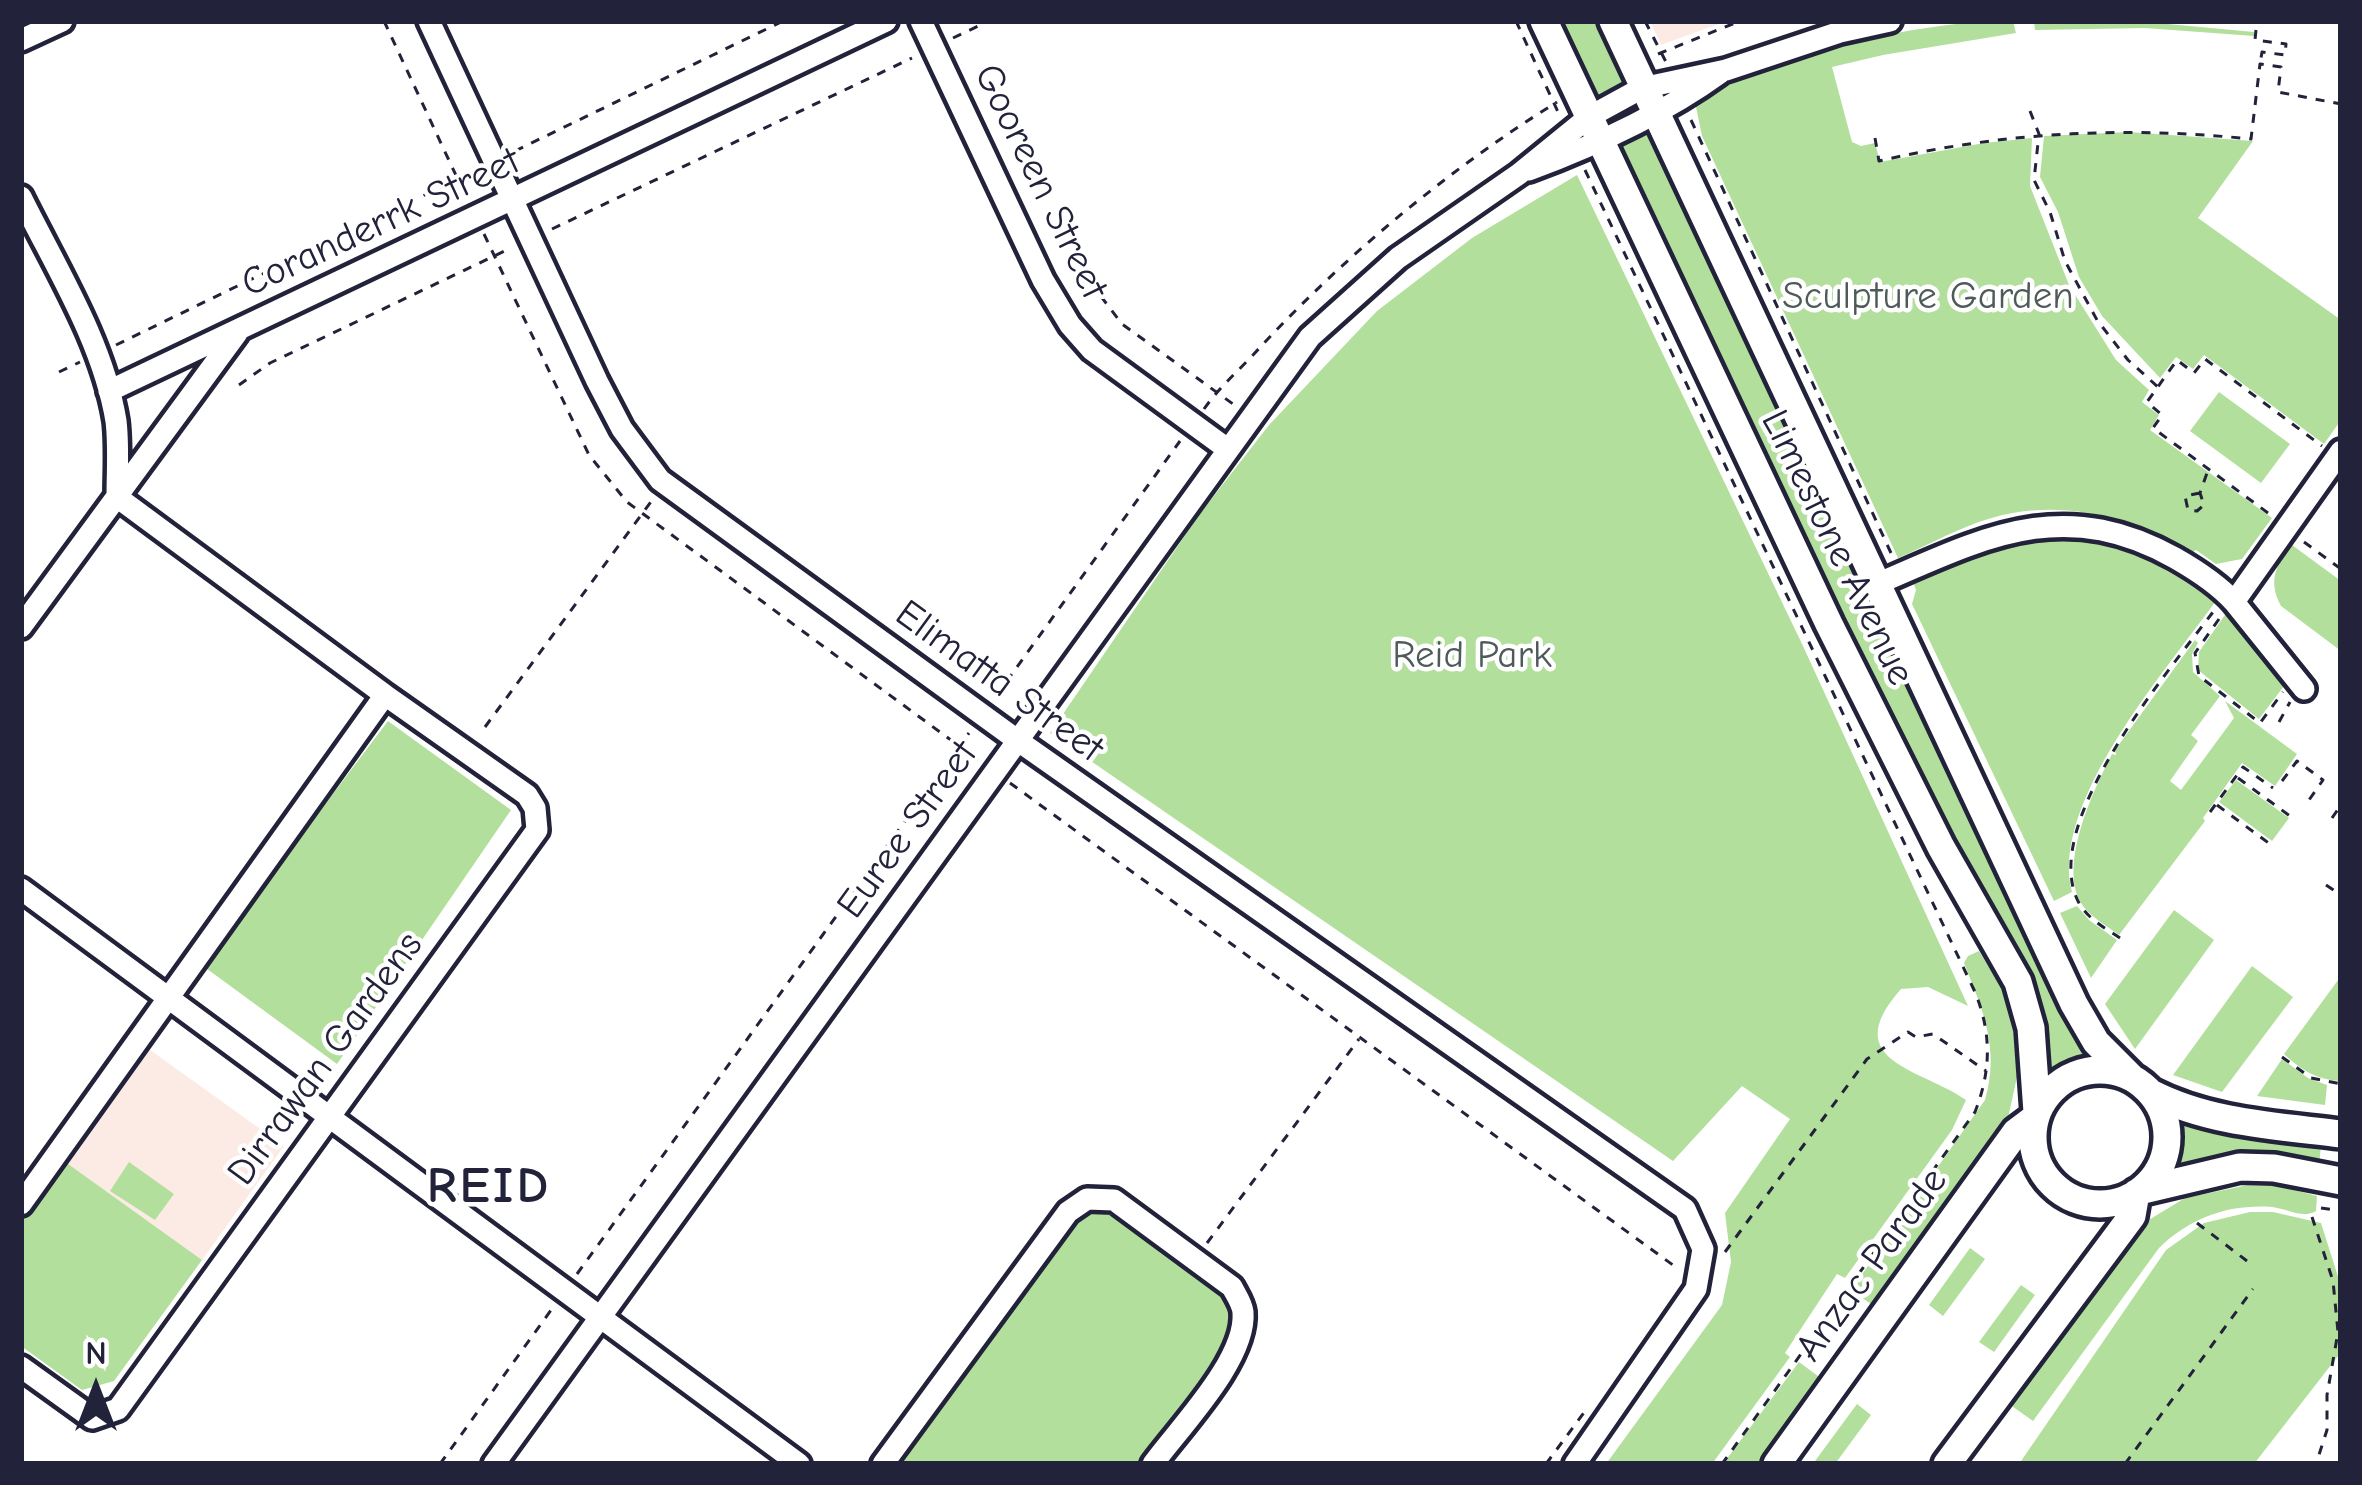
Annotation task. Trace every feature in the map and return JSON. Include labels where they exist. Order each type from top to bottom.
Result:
[{"type":"main road","name":"Limestone Avenue","points":[[1544,21],[1577,123],[1941,847],[2018,982],[2031,1028],[2037,1114]]},
{"type":"main road","name":"Limestone Avenue","points":[[1613,21],[1654,115],[1889,579],[2085,1025],[2112,1061],[2141,1085]]},
{"type":"main road","points":[[2341,1134],[2219,1117],[2172,1104],[2116,1072],[2084,1072],[2056,1087],[2037,1114],[2034,1149],[2038,1164],[2059,1190],[2089,1203],[2121,1200],[2240,1167],[2275,1168],[2341,1181]]},
{"type":"main road","points":[[1947,1464],[2132,1216],[2138,1192],[2158,1171],[2167,1145],[2164,1117],[2141,1085]]},
{"type":"main road","name":"Anzac Parade","points":[[1777,1464],[2016,1132],[2037,1114]]},
{"type":"street","points":[[21,40],[62,21]]},
{"type":"street","name":"Elimatta Street","points":[[429,21],[622,429],[660,480],[1017,740],[1685,1209],[1702,1249]]},
{"type":"street","name":"Coranderrk Street","points":[[21,628],[239,330],[886,21]]},
{"type":"street","name":"Gooreen Street","points":[[921,21],[1043,280],[1070,325],[1092,350],[1226,448]]},
{"type":"street","points":[[1678,90],[1840,32],[1890,21]]},
{"type":"street","name":"Euree Street","points":[[494,1464],[1310,337],[1398,258],[1519,174],[1577,123],[1637,77],[1678,90],[1654,115],[1577,123]]},
{"type":"street","points":[[21,197],[97,354],[110,391],[117,426],[117,496]]},
{"type":"street","points":[[110,391],[239,330]]},
{"type":"street","points":[[2234,602],[2340,452]]},
{"type":"street","name":"Dirrawan Gardens","points":[[21,1367],[92,1418],[118,1409],[537,830],[535,808],[526,795],[117,496]]},
{"type":"street","points":[[1889,579],[2002,533],[2091,526],[2158,549],[2216,585],[2304,689]]},
{"type":"street","points":[[21,1204],[385,695]]},
{"type":"street","points":[[21,889],[799,1464]]},
{"type":"street","points":[[883,1464],[1068,1212],[1087,1198],[1114,1200],[1232,1287],[1243,1308],[1233,1356],[1153,1464]]},
{"type":"street","points":[[1575,1464],[1696,1289],[1702,1249]]},
{"type":"path","points":[[59,372],[783,21]]},
{"type":"path","points":[[239,386],[270,363],[989,21]]},
{"type":"path","points":[[1516,21],[1577,123],[1975,992],[1987,1030],[1987,1072],[1975,1112],[1721,1464]]},
{"type":"path","points":[[1645,21],[1889,579]]},
{"type":"path","points":[[1637,77],[1662,53],[1740,21]]},
{"type":"path","points":[[1875,138],[1880,161],[2039,134],[2135,130],[2252,139],[2262,52],[2285,55],[2286,44],[2255,40],[2256,30]]},
{"type":"path","points":[[2260,64],[2281,67],[2278,92],[2341,104]]},
{"type":"path","points":[[2030,111],[2039,134],[2034,180],[2065,261],[2096,320],[2128,360],[2158,387]]},
{"type":"path","points":[[440,1464],[1215,393],[1342,265],[1444,182],[1577,123]]},
{"type":"path","points":[[1090,282],[1122,324],[1250,415]]},
{"type":"path","points":[[2340,452],[2325,448],[2205,358],[2194,373],[2176,360],[2147,402],[2162,415],[2153,428],[2341,569]]},
{"type":"path","points":[[2200,493],[2208,469]]},
{"type":"path","points":[[485,727],[641,515]]},
{"type":"path","points":[[2120,938],[2087,915],[2074,892],[2074,854],[2084,808],[2110,753],[2216,608],[2224,613],[2195,653],[2199,676],[2260,723],[2284,689],[2294,696],[2279,722]]},
{"type":"path","points":[[2282,781],[2297,761],[2323,780],[2308,800]]},
{"type":"path","points":[[2210,812],[2243,767],[2273,788]]},
{"type":"path","points":[[2236,777],[2290,816]]},
{"type":"path","points":[[2216,804],[2270,844]]},
{"type":"path","points":[[2332,818],[2341,806]]},
{"type":"path","points":[[2326,885],[2341,896]]},
{"type":"path","points":[[1702,1249],[1724,1254],[1867,1059],[1908,1032],[1916,1037],[1933,1034],[1987,1072]]},
{"type":"path","points":[[1202,1249],[1360,1038]]},
{"type":"path","points":[[2282,1057],[2311,1078],[2341,1084]]},
{"type":"path","points":[[2320,1208],[2341,1211]]},
{"type":"path","points":[[2312,1217],[2333,1281],[2338,1332],[2327,1395],[2327,1430],[2316,1464]]},
{"type":"path","points":[[2197,1223],[2248,1261]]},
{"type":"path","points":[[2125,1464],[2253,1289]]},
{"type":"shaded area","points":[[1650,21],[1727,21],[1661,45]]},
{"type":"shaded area","points":[[146,1047],[284,1146],[202,1260],[64,1161]]},
{"type":"green space","points":[[1555,21],[1604,21],[2014,910],[2097,1062],[2078,1063],[2046,1084],[2043,1044]]},
{"type":"green space","name":"Sculpture Garden","points":[[2013,21],[2016,33],[1832,67],[1852,142],[1861,146],[1875,143],[1880,162],[2032,138],[2030,186],[2069,285],[2116,360],[2149,390],[2142,402],[2159,415],[2150,430],[2272,518],[2242,559],[2216,564],[2196,550],[2142,528],[2060,510],[2004,515],[1898,558],[1702,136],[1695,102],[1768,69],[1892,34]]},
{"type":"green space","points":[[2136,21],[2254,32],[2254,36],[2145,28],[2035,30],[2034,22]]},
{"type":"green space","points":[[2129,132],[2253,141],[2198,218],[2341,320],[2341,420],[2324,444],[2204,355],[2193,369],[2176,357],[2160,378],[2102,316],[2079,277],[2058,212],[2040,177],[2044,136]]},
{"type":"green space","name":"Reid Park","points":[[1577,175],[1803,646],[1968,1006],[1928,987],[1901,989],[1883,1013],[1878,1033],[1882,1048],[1893,1060],[1966,1100],[1952,1130],[1845,1278],[1837,1274],[1785,1353],[1790,1357],[1712,1464],[1606,1464],[1722,1305],[1731,1262],[1725,1213],[1790,1119],[1742,1086],[1673,1161],[1050,733],[1199,515],[1269,425],[1377,311],[1472,238]]},
{"type":"green space","points":[[2219,392],[2290,444],[2261,483],[2190,431]]},
{"type":"green space","points":[[2051,537],[2097,543],[2138,556],[2215,602],[2142,701],[2094,779],[2070,857],[2072,892],[2054,901],[1912,604],[1913,582],[2007,542]]},
{"type":"green space","points":[[2292,545],[2341,581],[2341,651],[2281,606],[2275,574]]},
{"type":"green space","points":[[2227,612],[2298,695],[2284,686],[2259,719],[2198,670],[2199,652]]},
{"type":"green space","points":[[2195,640],[2193,672],[2220,696],[2191,735],[2198,741],[2170,781],[2181,790],[2234,718],[2225,701],[2297,754],[2275,786],[2242,763],[2205,821],[2119,935],[2083,906],[2076,890],[2081,829],[2112,754],[2116,755],[2115,750]]},
{"type":"green space","points":[[388,721],[511,810],[337,1064],[203,966]]},
{"type":"green space","points":[[2236,780],[2289,818],[2272,841],[2219,802]]},
{"type":"green space","points":[[2077,906],[2117,940],[2091,978],[2060,913]]},
{"type":"green space","points":[[2174,910],[2214,940],[2135,1049],[2105,1004]]},
{"type":"green space","points":[[1979,951],[2002,989],[2014,1027],[2017,1077],[2008,1118],[1875,1307],[1851,1290],[1985,1100],[1990,1046],[1964,963]]},
{"type":"green space","points":[[2252,966],[2293,997],[2222,1092],[2173,1075]]},
{"type":"green space","points":[[2341,976],[2341,1081],[2310,1073],[2284,1054]]},
{"type":"green space","points":[[2282,1059],[2327,1085],[2325,1105],[2257,1096]]},
{"type":"green space","points":[[2174,1119],[2321,1144],[2319,1168],[2168,1173]]},
{"type":"green space","points":[[64,1161],[202,1260],[114,1381],[82,1390],[21,1346],[21,1220]]},
{"type":"green space","points":[[129,1162],[174,1194],[155,1220],[110,1191]]},
{"type":"green space","points":[[2248,1185],[2279,1186],[2317,1196],[2316,1211],[2240,1208],[2211,1215],[2184,1229],[2159,1248],[2033,1421],[2009,1404],[2142,1224],[2185,1198]]},
{"type":"green space","points":[[1088,1211],[1109,1212],[1222,1292],[1235,1317],[1227,1346],[1141,1464],[896,1464],[1075,1222]]},
{"type":"green space","points":[[2250,1212],[2321,1223],[2341,1286],[2338,1356],[2254,1464],[2019,1464],[2166,1250],[2204,1223]]},
{"type":"green space","points":[[1970,1248],[1985,1259],[1943,1316],[1929,1305]]},
{"type":"green space","points":[[2021,1285],[2035,1295],[1994,1352],[1979,1342]]},
{"type":"green space","points":[[1799,1362],[1822,1379],[1760,1464],[1723,1464]]},
{"type":"green space","points":[[1857,1404],[1871,1415],[1835,1464],[1815,1461]]},
{"type":"district","name":"REID","points":[[489,1188]]}]
